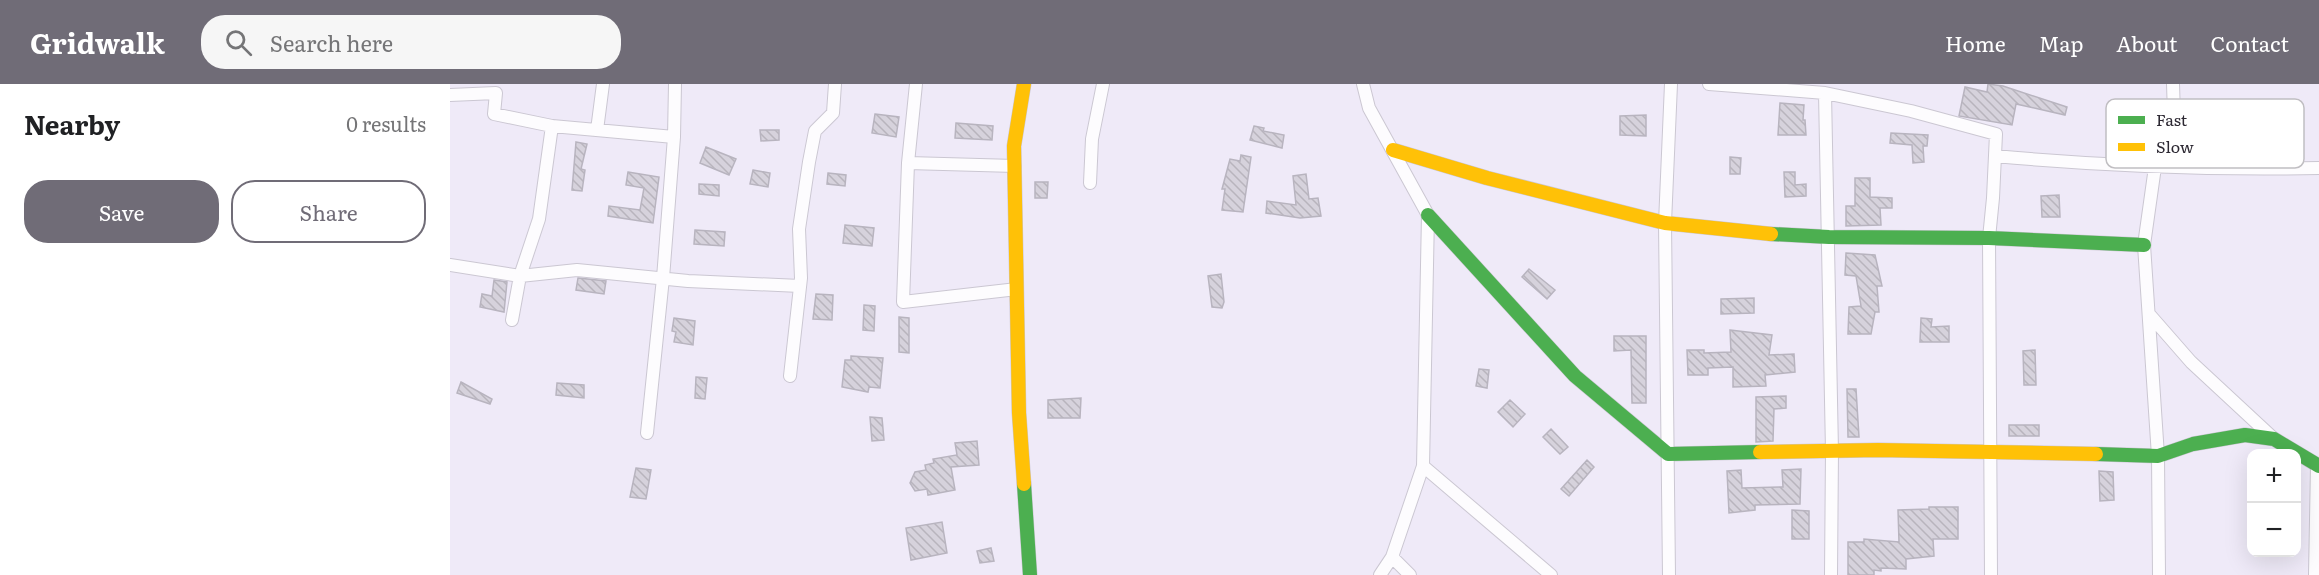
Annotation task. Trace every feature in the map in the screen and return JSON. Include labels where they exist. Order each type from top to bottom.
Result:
[{"type":"street","points":[[597,130],[603,84]]},
{"type":"street","points":[[647,434],[663,278],[674,137],[675,84]]},
{"type":"street","points":[[790,376],[800,286],[799,229],[814,131],[833,113],[835,84]]},
{"type":"street","points":[[916,84],[908,163],[903,302],[1017,289]]},
{"type":"street","points":[[1024,84],[1014,146],[1018,413],[1030,575]]},
{"type":"street","points":[[1090,183],[1092,139],[1103,84]]},
{"type":"street","points":[[1363,84],[1369,108],[1428,215],[1575,376],[1668,453],[1990,451],[2158,456],[2193,444],[2245,435],[2274,439]]},
{"type":"street","points":[[1669,575],[1665,223],[1671,84]]},
{"type":"street","points":[[1709,84],[1825,93],[1911,111],[1996,134],[1989,238],[1991,575]]},
{"type":"street","points":[[2173,84],[2174,99]]},
{"type":"street","points":[[450,95],[496,93],[494,114],[552,126],[674,137]]},
{"type":"street","points":[[1825,93],[1832,451],[1831,575]]},
{"type":"street","points":[[512,320],[520,276],[538,219],[552,126]]},
{"type":"street","points":[[1393,150],[1487,178],[1665,223],[1764,234],[1828,237],[1989,238],[2144,245]]},
{"type":"street","points":[[1995,156],[2106,165]]},
{"type":"street","points":[[908,163],[1015,166]]},
{"type":"street","points":[[2155,168],[2144,245],[2158,456],[2159,575]]},
{"type":"street","points":[[2183,168],[2239,170],[2319,168]]},
{"type":"street","points":[[1380,575],[1392,557],[1423,466],[1428,215]]},
{"type":"street","points":[[450,264],[520,276],[577,270],[663,278],[800,286]]},
{"type":"street","points":[[2149,314],[2191,362],[2274,439],[2318,466],[2315,575]]},
{"type":"street","points":[[1423,466],[1551,575]]},
{"type":"street","points":[[1392,557],[1410,575]]},
{"type":"building","points":[[1988,84],[2003,86],[2067,107],[2065,115],[2016,104],[2012,125],[1959,116],[1965,87],[1987,92]]},
{"type":"building","points":[[1780,103],[1804,105],[1803,120],[1805,120],[1806,135],[1778,135]]},
{"type":"building","points":[[875,114],[899,117],[896,137],[872,133]]},
{"type":"building","points":[[1646,115],[1646,136],[1620,135],[1620,116]]},
{"type":"building","points":[[956,123],[993,126],[992,140],[955,138]]},
{"type":"building","points":[[1254,126],[1264,128],[1263,131],[1284,135],[1282,148],[1250,140]]},
{"type":"building","points":[[760,130],[779,130],[779,140],[761,141]]},
{"type":"building","points":[[1891,133],[1928,135],[1927,146],[1923,146],[1924,162],[1913,163],[1912,145],[1890,143]]},
{"type":"building","points":[[576,142],[587,144],[581,169],[585,170],[582,191],[572,190]]},
{"type":"building","points":[[706,147],[736,159],[729,175],[700,163]]},
{"type":"building","points":[[1241,155],[1251,157],[1243,212],[1222,210],[1225,189],[1222,189],[1230,159],[1240,161]]},
{"type":"building","points":[[1730,157],[1741,158],[1740,174],[1730,174]]},
{"type":"building","points":[[753,170],[770,173],[768,187],[750,184]]},
{"type":"building","points":[[628,172],[659,177],[653,223],[608,216],[609,206],[640,210],[644,188],[626,185]]},
{"type":"building","points":[[1784,172],[1795,172],[1795,185],[1806,184],[1806,196],[1785,197]]},
{"type":"building","points":[[828,173],[846,175],[845,186],[827,184]]},
{"type":"building","points":[[1306,174],[1309,199],[1318,198],[1321,216],[1300,218],[1266,213],[1267,201],[1296,205],[1293,176]]},
{"type":"building","points":[[1855,178],[1870,178],[1870,197],[1892,198],[1892,208],[1880,208],[1881,225],[1846,226],[1846,206],[1855,206]]},
{"type":"building","points":[[1035,182],[1048,182],[1047,198],[1035,198]]},
{"type":"building","points":[[699,184],[719,185],[719,196],[699,194]]},
{"type":"building","points":[[2059,195],[2060,217],[2042,217],[2041,196]]},
{"type":"building","points":[[845,225],[874,228],[872,246],[843,243]]},
{"type":"building","points":[[695,230],[725,232],[724,246],[694,244]]},
{"type":"building","points":[[1846,253],[1875,255],[1882,286],[1877,286],[1879,312],[1875,312],[1871,334],[1848,334],[1849,307],[1861,306],[1856,276],[1845,275]]},
{"type":"building","points":[[1529,269],[1555,290],[1547,299],[1522,277]]},
{"type":"building","points":[[1221,274],[1224,302],[1222,308],[1212,307],[1208,276]]},
{"type":"building","points":[[578,278],[606,281],[604,294],[576,290]]},
{"type":"building","points":[[494,280],[507,282],[504,312],[480,307],[482,294],[492,296]]},
{"type":"building","points":[[816,294],[833,295],[832,320],[813,319]]},
{"type":"building","points":[[1754,298],[1754,313],[1721,314],[1721,299]]},
{"type":"building","points":[[864,305],[875,306],[874,331],[863,330]]},
{"type":"building","points":[[899,317],[909,318],[909,353],[899,352]]},
{"type":"building","points":[[674,318],[695,321],[693,345],[674,342],[676,332],[672,331]]},
{"type":"building","points":[[1921,318],[1932,319],[1931,327],[1949,326],[1949,342],[1920,342]]},
{"type":"building","points":[[1730,330],[1772,335],[1769,355],[1794,354],[1795,372],[1765,375],[1766,386],[1733,387],[1733,367],[1708,368],[1708,375],[1688,375],[1687,350],[1704,350],[1704,353],[1731,352]]},
{"type":"building","points":[[1614,336],[1646,336],[1646,403],[1632,403],[1631,350],[1614,351]]},
{"type":"building","points":[[2035,350],[2036,385],[2024,385],[2023,351]]},
{"type":"building","points":[[851,356],[883,358],[880,388],[869,387],[868,392],[842,387],[845,360],[851,360]]},
{"type":"building","points":[[1479,369],[1489,370],[1487,388],[1476,386]]},
{"type":"building","points":[[696,377],[707,378],[705,399],[695,398]]},
{"type":"building","points":[[461,382],[492,399],[490,404],[457,393]]},
{"type":"building","points":[[557,383],[584,385],[584,398],[556,395]]},
{"type":"building","points":[[1847,389],[1856,389],[1859,437],[1848,437]]},
{"type":"building","points":[[1786,396],[1786,408],[1774,409],[1773,441],[1756,442],[1756,397]]},
{"type":"building","points":[[1081,398],[1080,418],[1048,418],[1048,400]]},
{"type":"building","points":[[1510,400],[1525,414],[1513,427],[1498,412]]},
{"type":"building","points":[[870,417],[882,418],[884,440],[872,441]]},
{"type":"building","points":[[2009,425],[2039,425],[2039,436],[2009,436]]},
{"type":"building","points":[[1551,429],[1568,447],[1560,454],[1543,437]]},
{"type":"building","points":[[977,441],[979,465],[951,467],[955,490],[928,495],[927,489],[915,491],[910,483],[915,472],[926,470],[925,465],[934,463],[933,459],[957,455],[955,443]]},
{"type":"building","points":[[1587,460],[1594,467],[1569,496],[1561,489]]},
{"type":"building","points":[[636,468],[651,470],[646,499],[630,497]]},
{"type":"building","points":[[1801,469],[1800,504],[1755,505],[1755,510],[1729,513],[1727,471],[1741,470],[1742,488],[1783,487],[1782,470]]},
{"type":"building","points":[[2099,471],[2113,472],[2114,500],[2100,501]]},
{"type":"building","points":[[1929,507],[1958,507],[1958,539],[1933,539],[1934,556],[1906,559],[1906,569],[1881,568],[1881,571],[1874,570],[1874,575],[1848,575],[1848,542],[1864,542],[1864,539],[1899,542],[1898,510],[1929,509]]},
{"type":"building","points":[[1792,510],[1809,511],[1809,539],[1792,539]]},
{"type":"building","points":[[942,522],[947,553],[911,560],[906,528]]},
{"type":"building","points":[[991,548],[994,561],[980,563],[977,551]]},
{"type":"traffic: fast","points":[[1428,215],[1575,376],[1668,454],[1760,452]]},
{"type":"traffic: fast","points":[[1771,234],[1829,237],[1989,238],[2144,245]]},
{"type":"traffic: fast","points":[[2096,454],[2158,456],[2193,444],[2245,435],[2274,439],[2319,466]]},
{"type":"traffic: fast","points":[[1024,484],[1030,575]]},
{"type":"traffic: slow","points":[[1024,84],[1014,146],[1019,413],[1024,484]]},
{"type":"traffic: slow","points":[[1393,150],[1487,178],[1665,223],[1771,234]]},
{"type":"traffic: slow","points":[[1760,452],[1878,450],[2096,454]]}]
